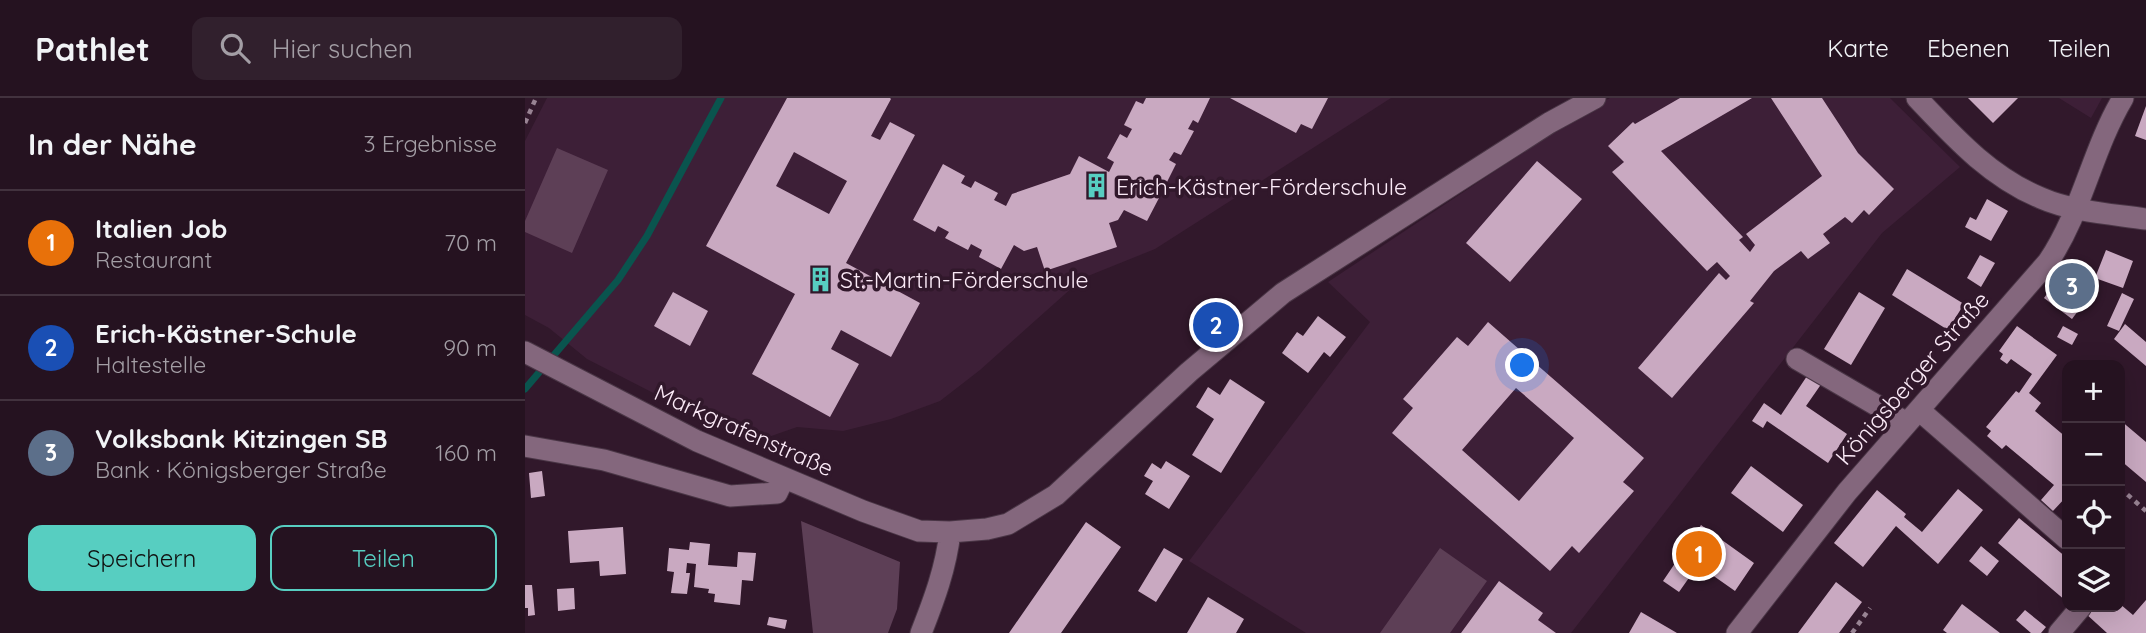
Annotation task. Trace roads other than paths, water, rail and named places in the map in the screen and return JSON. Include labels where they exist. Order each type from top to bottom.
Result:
[{"type":"street","points":[[1917,98],[1968,151],[1997,174],[2042,199],[2077,208],[2146,219]]},
{"type":"street","name":"Königsberger Straße","points":[[1737,633],[1847,492],[2048,262],[2070,226],[2094,159],[2123,98]]},
{"type":"street","name":"Markgrafenstraße","points":[[527,354],[697,441],[863,511],[919,531],[950,532],[1008,524],[1056,495],[1189,372],[1283,293],[1586,100]]},
{"type":"street","points":[[1797,359],[1913,416],[2062,535]]},
{"type":"street","points":[[525,446],[604,460],[730,495],[777,493],[784,478]]},
{"type":"street","points":[[921,633],[941,583],[950,532]]},
{"type":"street","points":[[2059,633],[2077,612]]},
{"type":"waterway","points":[[525,389],[618,280],[647,236],[721,98]]},
{"type":"place","name":"Erich-Kästner-Förderschule","points":[[1096,186]]},
{"type":"place","name":"St.-Martin-Förderschule","points":[[820,279]]},
{"type":"place","name":"Volksbank Kitzingen SB","points":[[2072,286]]},
{"type":"place","name":"Erich-Kästner-Schule","points":[[1216,325]]},
{"type":"place","name":"Italien Job","points":[[1699,554]]}]
